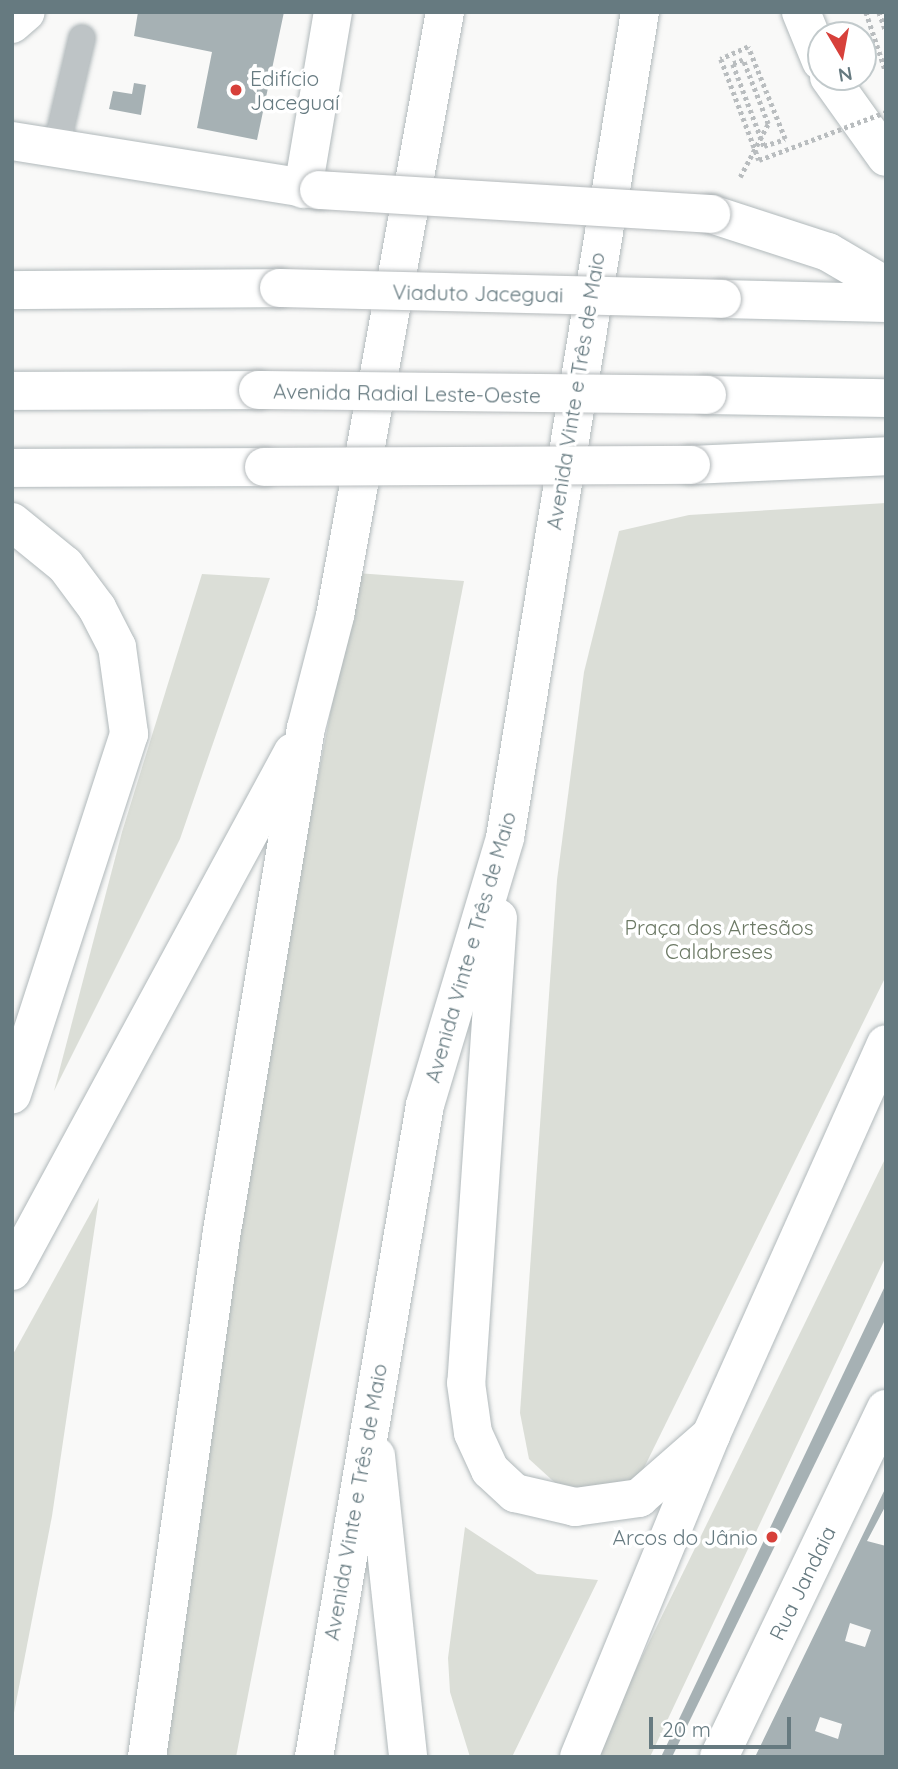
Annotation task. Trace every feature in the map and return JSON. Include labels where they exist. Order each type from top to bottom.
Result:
[{"type":"main road","points":[[12,24],[26,12]]},
{"type":"main road","points":[[311,189],[333,12]]},
{"type":"main road","points":[[146,1757],[222,1231],[306,729],[335,616],[445,12]]},
{"type":"main road","name":"Avenida Vinte e Três de Maio","points":[[314,1757],[371,1408],[425,1105],[505,838],[640,12]]},
{"type":"main road","points":[[839,91],[886,158]]},
{"type":"main road","points":[[12,141],[311,189],[715,215],[828,252],[886,286]]},
{"type":"main road","name":"Viaduto Jaceguai","points":[[12,290],[279,288],[886,303]]},
{"type":"main road","name":"Avenida Radial Leste-Oeste","points":[[12,391],[258,390],[886,398]]},
{"type":"main road","points":[[12,467],[691,466],[886,456]]},
{"type":"main road","points":[[12,522],[65,565],[97,608],[117,647],[129,734],[12,1095]]},
{"type":"main road","points":[[12,1271],[194,925],[306,729]]},
{"type":"main road","points":[[505,838],[480,1119],[467,1383],[473,1433],[490,1470],[515,1493],[575,1507],[639,1498],[710,1435]]},
{"type":"main road","points":[[579,1757],[710,1435],[886,1044]]},
{"type":"main road","points":[[371,1408],[408,1757]]},
{"type":"main road","name":"Rua Jandaia","points":[[719,1757],[886,1409]]},
{"type":"lane","points":[[56,148],[82,38]]},
{"type":"path","points":[[866,12],[886,72]]},
{"type":"path","points":[[879,12],[886,31]]},
{"type":"path","points":[[715,215],[768,124],[743,60],[733,64],[764,146],[785,139],[748,47],[721,59],[759,160],[886,112]]},
{"type":"green space","name":"Praça dos Artesãos Calabreses","points":[[886,503],[886,976],[640,1476],[605,1493],[564,1491],[529,1459],[520,1413],[557,880],[584,672],[619,531],[689,515]]},
{"type":"green space","points":[[357,573],[464,581],[236,1757],[155,1757],[289,929]]},
{"type":"green space","points":[[202,574],[270,578],[180,839],[54,1091],[122,832]]},
{"type":"green space","points":[[886,1157],[886,1256],[650,1757],[593,1757]]},
{"type":"green space","points":[[99,1198],[52,1516],[12,1723],[12,1356]]},
{"type":"green space","points":[[465,1527],[537,1574],[598,1580],[512,1757],[470,1757],[450,1692],[448,1658]]},
{"type":"building","name":"Edifício Jaceguaí","points":[[138,12],[284,12],[257,140],[197,128],[212,52],[134,36]]},
{"type":"building","points":[[134,83],[146,85],[141,115],[109,109],[113,91],[132,94]]},
{"type":"building","name":"Arcos do Jânio","points":[[886,1284],[886,1318],[672,1757],[661,1757]]},
{"type":"building","points":[[886,1487],[886,1505],[867,1541],[886,1546],[886,1757],[755,1757]],"holes":[[[850,1623],[871,1630],[865,1647],[845,1641]],[[820,1717],[842,1724],[838,1739],[815,1731]]]},
{"type":"place","name":"Edifício Jaceguaí","points":[[236,90]]},
{"type":"place","name":"Arcos do Jânio","points":[[772,1537]]}]
